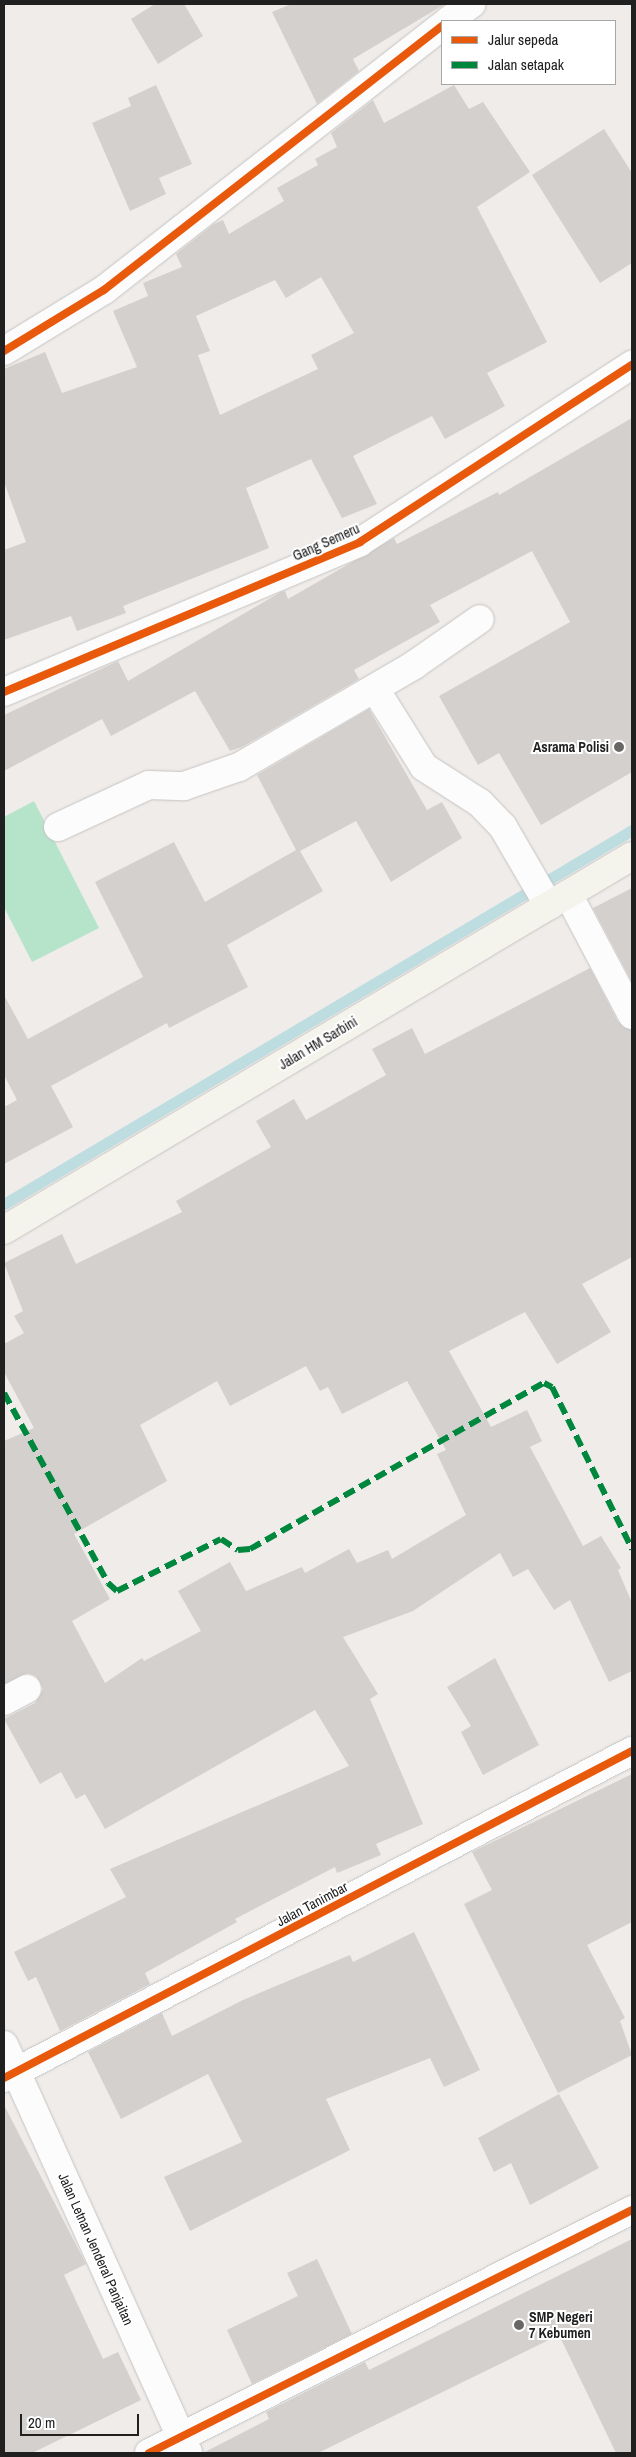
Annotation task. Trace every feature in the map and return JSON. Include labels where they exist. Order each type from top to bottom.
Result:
[{"type":"main road","name":"Jalan HM Sarbini","points":[[4,1230],[553,898],[632,856]]},
{"type":"street","points":[[449,20],[470,4]]},
{"type":"street","points":[[4,351],[104,290],[441,27]]},
{"type":"street","name":"Gang Semeru","points":[[4,692],[360,542],[632,365]]},
{"type":"street","points":[[58,827],[149,785],[184,786],[239,767],[375,689],[480,619]]},
{"type":"street","points":[[375,689],[424,767],[475,800],[502,827],[553,898],[632,1015]]},
{"type":"street","name":"Jalan Tanimbar","points":[[10,2075],[632,1751]]},
{"type":"street","name":"Jalan Letnan Jenderal Panjaitan","points":[[4,2045],[10,2075],[185,2445]]},
{"type":"street","points":[[150,2453],[185,2445],[632,2210]]},
{"type":"green space","points":[[34,801],[99,928],[32,962],[4,907],[4,817]]},
{"type":"building","points":[[155,4],[184,4],[203,36],[158,64],[131,19]]},
{"type":"building","points":[[291,4],[445,4],[353,59],[359,71],[317,104],[272,12]]},
{"type":"building","points":[[156,85],[192,164],[159,178],[166,194],[130,211],[92,123],[131,106],[128,98]]},
{"type":"building","points":[[454,85],[469,109],[483,102],[530,172],[477,207],[547,342],[487,373],[505,406],[445,439],[432,416],[353,456],[377,504],[342,518],[311,459],[246,488],[269,548],[123,606],[126,613],[77,631],[71,616],[4,640],[4,550],[26,542],[4,482],[4,369],[45,352],[62,393],[137,367],[113,311],[148,296],[143,283],[182,267],[176,254],[214,224],[223,220],[229,234],[284,201],[277,188],[318,165],[315,159],[337,147],[331,133],[373,100],[384,123]],"holes":[[[321,277],[354,333],[311,355],[318,369],[220,415],[198,355],[210,351],[196,316],[275,280],[286,298]]]},
{"type":"building","points":[[604,129],[632,173],[632,263],[600,283],[532,175]]},
{"type":"building","points":[[632,418],[632,772],[541,825],[499,753],[478,765],[439,696],[570,622],[532,551],[430,605],[440,622],[354,670],[359,679],[242,747],[230,751],[195,691],[111,736],[102,719],[4,771],[4,715],[118,661],[128,681],[281,592],[285,591],[288,599],[394,538],[397,544],[498,492],[499,495]]},
{"type":"building","points":[[369,709],[427,810],[442,802],[462,838],[391,882],[356,821],[300,851],[323,891],[227,945],[248,987],[169,1028],[167,1023],[51,1086],[73,1127],[4,1164],[4,1107],[17,1100],[4,1075],[4,995],[28,1039],[143,977],[95,882],[174,842],[205,902],[296,850],[257,775]]},
{"type":"building","points":[[632,888],[632,982],[593,908]]},
{"type":"building","points":[[590,968],[618,1022],[632,1030],[632,1257],[582,1284],[611,1332],[557,1364],[525,1312],[449,1351],[491,1427],[527,1410],[542,1441],[530,1447],[583,1546],[601,1536],[621,1568],[618,1570],[632,1603],[632,1671],[609,1682],[570,1600],[554,1610],[528,1569],[513,1577],[500,1553],[413,1611],[343,1637],[378,1694],[370,1699],[423,1824],[376,1844],[381,1855],[337,1873],[335,1867],[235,1919],[237,1922],[145,1973],[150,1984],[60,2031],[36,1977],[28,1981],[14,1952],[126,1897],[110,1869],[349,1766],[315,1710],[105,1829],[85,1794],[76,1799],[61,1772],[40,1784],[4,1719],[35,1703],[43,1689],[36,1676],[28,1673],[4,1684],[4,1441],[34,1428],[4,1372],[4,1344],[24,1333],[14,1316],[23,1311],[4,1263],[62,1234],[76,1264],[182,1212],[176,1201],[271,1147],[256,1121],[294,1099],[306,1120],[386,1075],[372,1049],[412,1028],[425,1054]],"holes":[[[306,1366],[320,1391],[328,1387],[342,1414],[407,1381],[446,1450],[437,1454],[466,1515],[392,1559],[388,1550],[357,1563],[349,1549],[305,1573],[302,1567],[246,1591],[230,1562],[178,1591],[201,1631],[144,1661],[142,1658],[105,1683],[72,1621],[110,1599],[74,1534],[167,1481],[140,1425],[217,1381],[230,1406]]]},
{"type":"building","points":[[495,1658],[539,1745],[483,1775],[461,1732],[471,1726],[447,1687]]},
{"type":"building","points":[[632,1774],[632,1922],[587,1945],[625,2018],[620,2021],[632,2055],[558,2093],[464,1904],[492,1890],[472,1852]]},
{"type":"building","points":[[414,1932],[480,2070],[444,2087],[430,2058],[326,2099],[350,2150],[190,2231],[164,2177],[242,2142],[208,2074],[121,2119],[88,2052],[162,2013],[172,2036],[243,2000],[350,1955],[353,1962]]},
{"type":"building","points":[[559,2094],[599,2168],[530,2205],[511,2163],[494,2172],[478,2138]]},
{"type":"building","points":[[4,2105],[86,2264],[64,2275],[103,2359],[118,2352],[141,2400],[32,2453],[4,2453]]},
{"type":"building","points":[[632,2239],[632,2453],[616,2453],[559,2335],[318,2453],[203,2453],[269,2419],[266,2412],[365,2362],[369,2370]]},
{"type":"building","points":[[317,2259],[352,2334],[252,2384],[227,2330],[298,2296],[287,2273]]},
{"type":"waterway","points":[[4,1204],[632,830]]},
{"type":"marked path","points":[[4,1393],[108,1583],[117,1591],[221,1539],[238,1550],[250,1549],[544,1383],[552,1387],[632,1549]]},
{"type":"cycle path","points":[[4,351],[104,290],[441,27]]},
{"type":"cycle path","points":[[4,692],[360,542],[632,365]]},
{"type":"cycle path","points":[[4,2078],[632,1751]]},
{"type":"cycle path","points":[[149,2453],[632,2210]]},
{"type":"place","name":"Asrama Polisi","points":[[619,747]]},
{"type":"place","name":"SMP Negeri 7 Kebumen","points":[[519,2325]]}]
